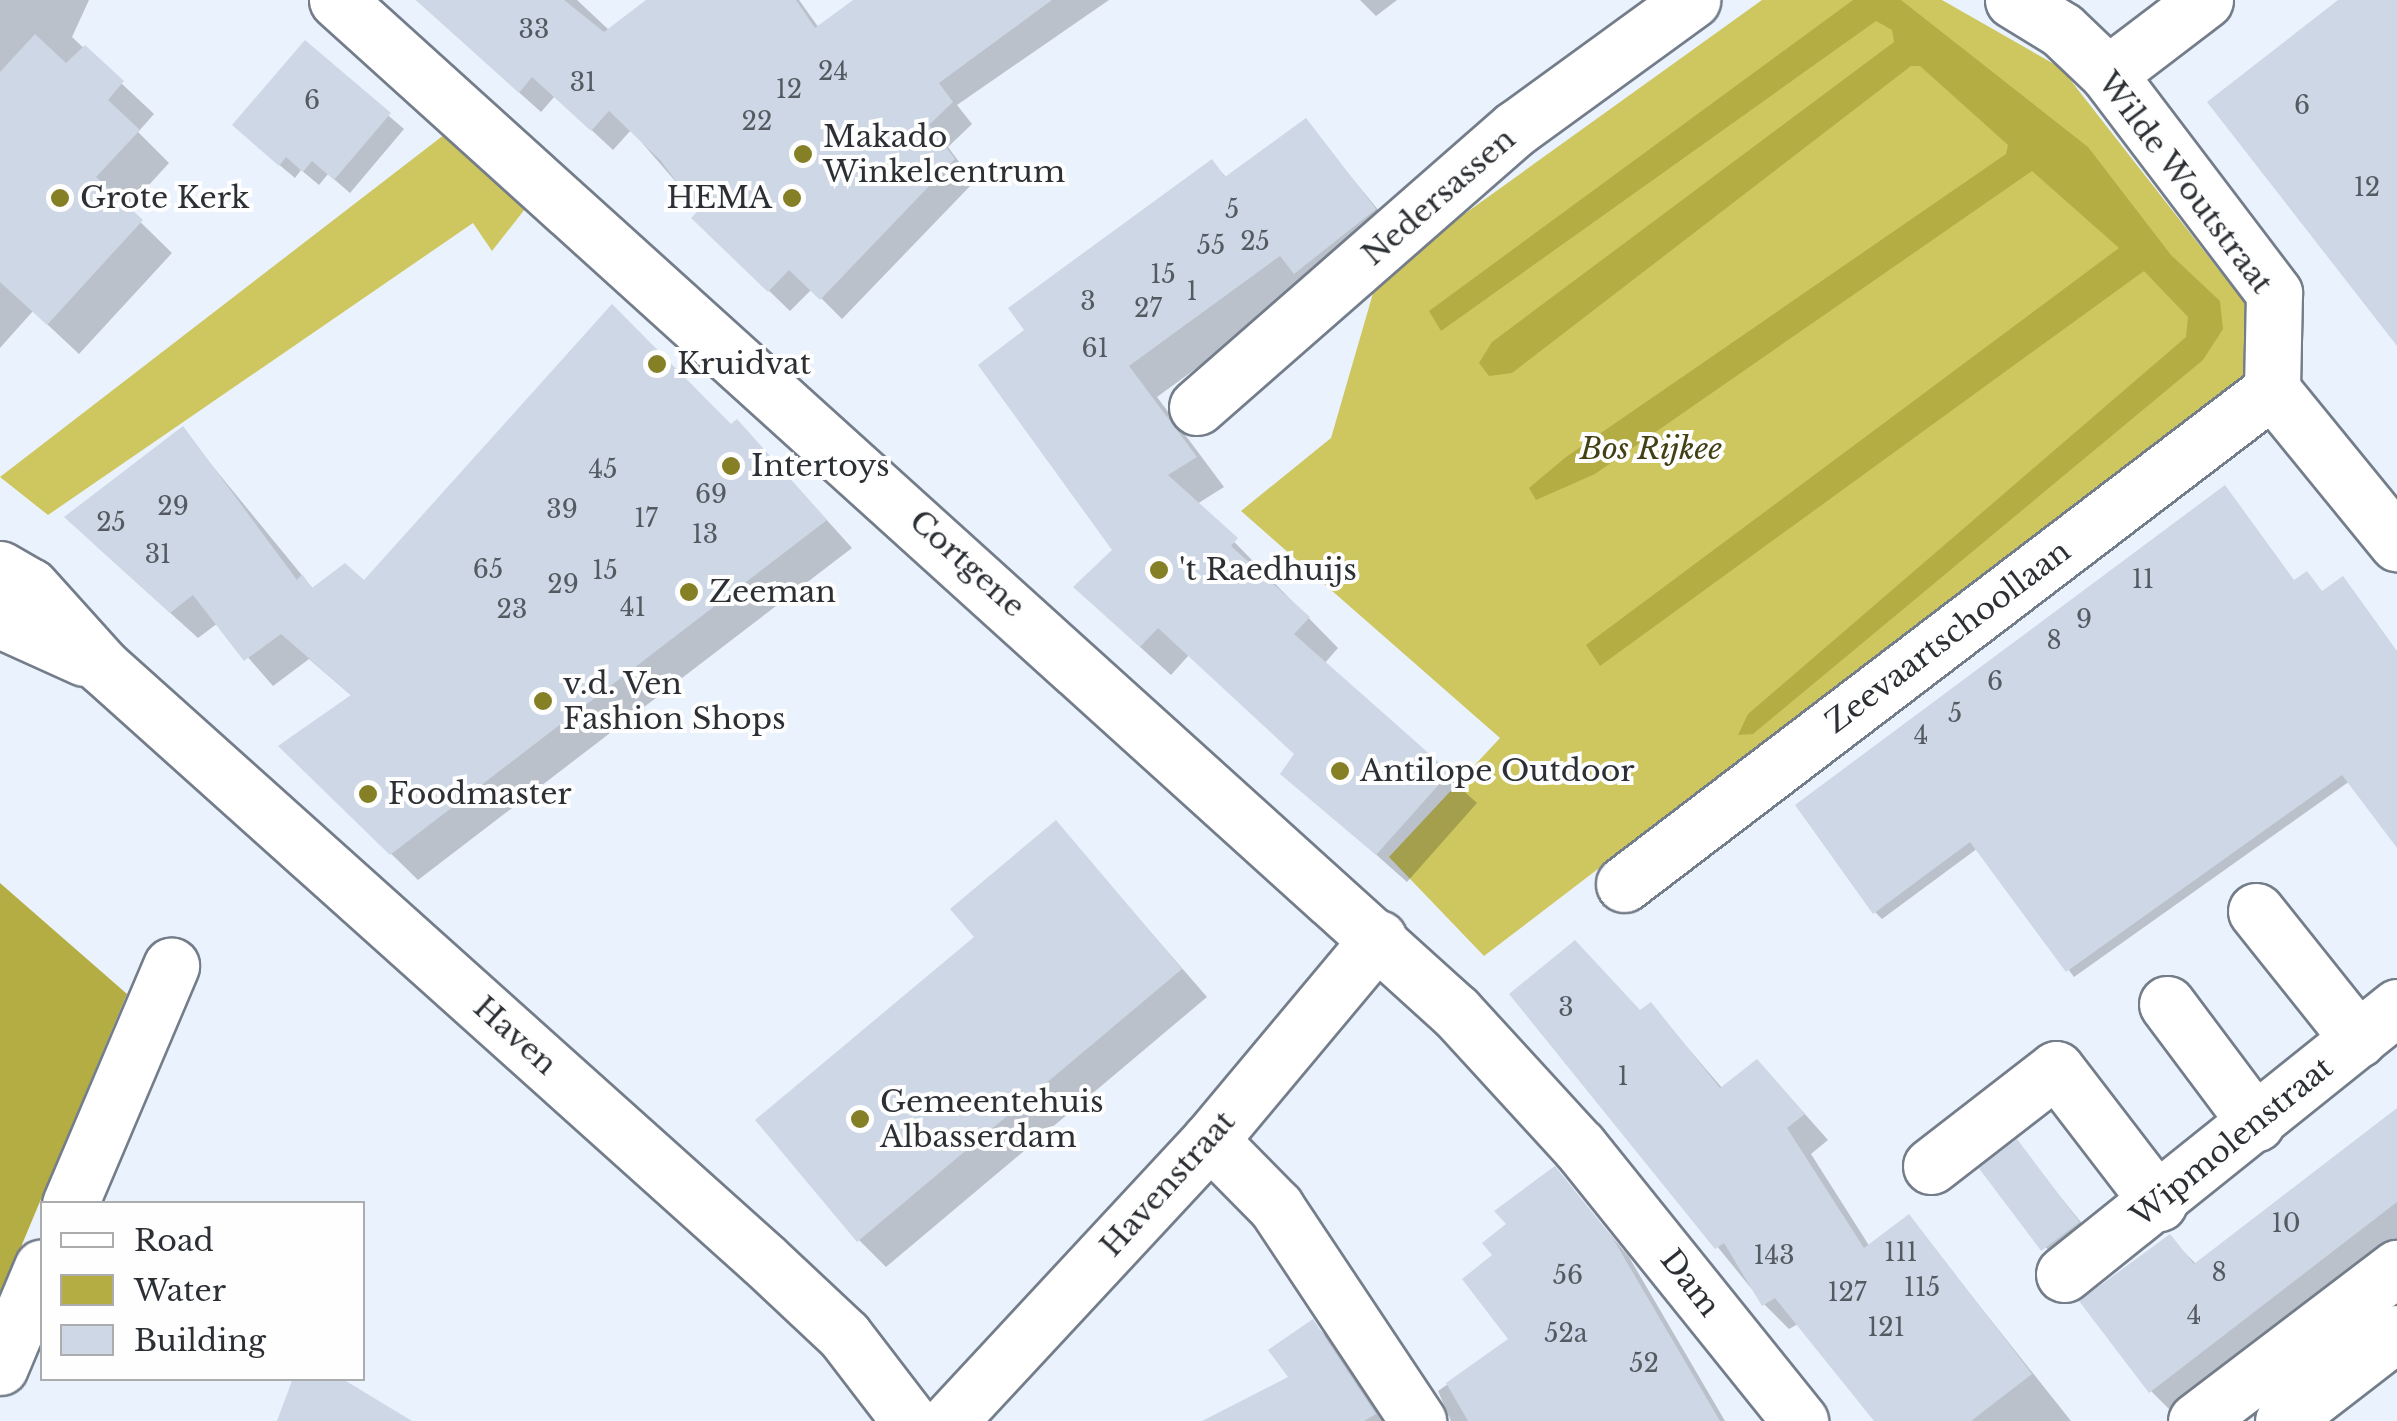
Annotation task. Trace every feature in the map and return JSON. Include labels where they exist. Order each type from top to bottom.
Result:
[{"type":"street","name":"Cortgene","points":[[337,0],[1379,938],[1579,1146]]},
{"type":"street","name":"Nedersassen","points":[[1198,407],[1516,128],[1692,0]]},
{"type":"street","name":"Wilde Woutstraat","points":[[2013,0],[2062,30],[2108,74],[2274,293],[2272,390]]},
{"type":"street","points":[[2108,74],[2205,0]]},
{"type":"street","points":[[2272,390],[2397,543]]},
{"type":"street","name":"Zeevaartschoollaan","points":[[1624,884],[2272,390]]},
{"type":"street","name":"Haven","points":[[0,569],[30,586],[102,666],[777,1272],[844,1335],[910,1421]]},
{"type":"street","name":"Haven","points":[[0,620],[102,666]]},
{"type":"street","points":[[2256,911],[2377,1023]]},
{"type":"street","name":"Havenstraat","points":[[963,1407],[1210,1140],[1379,938]]},
{"type":"street","points":[[71,1201],[171,966]]},
{"type":"street","points":[[2167,1004],[2256,1123]]},
{"type":"street","name":"Wipmolenstraat","points":[[2064,1274],[2158,1203],[2377,1023]]},
{"type":"street","points":[[1931,1166],[2056,1069],[2158,1203]]},
{"type":"street","points":[[1210,1140],[1276,1207],[1418,1421]]},
{"type":"street","name":"Dam","points":[[1579,1146],[1800,1421]]},
{"type":"street","points":[[2196,1421],[2397,1268]]},
{"type":"street","points":[[0,1366],[40,1272]]},
{"type":"street","points":[[2283,1421],[2397,1333]]},
{"type":"green space","name":"Bos Rijkee","points":[[1762,0],[1942,0],[2061,68],[2280,348],[1484,956],[1389,857],[1500,738],[1241,511],[1331,438],[1378,276]]},
{"type":"green space","points":[[449,131],[521,186],[525,209],[492,251],[473,223],[48,515],[0,477]]},
{"type":"water","points":[[1853,0],[1901,0],[2088,147],[2171,255],[2220,301],[2223,329],[2203,360],[1753,734],[1738,735],[1748,714],[2186,337],[2188,317],[2144,271],[1600,666],[1586,645],[2119,248],[2032,171],[1595,474],[1536,500],[1529,488],[1566,457],[2006,154],[2008,145],[1920,66],[1911,66],[1512,373],[1489,376],[1479,363],[1492,342],[1894,42],[1892,30],[1876,21],[1441,331],[1429,311]]},
{"type":"water","points":[[0,883],[127,994],[0,1297]]},
{"type":"building","name":"Makado Winkelcentrum","points":[[416,0],[564,0],[604,32],[646,0],[796,0],[815,28],[853,0],[1052,0],[939,83],[953,102],[929,125],[955,159],[820,300],[789,270],[768,292],[691,218],[698,211],[661,161],[609,111],[591,131],[532,77],[519,93]]},
{"type":"building","points":[[2338,0],[2397,0],[2397,346],[2207,102]]},
{"type":"building","name":"Grote Kerk","points":[[35,34],[66,63],[85,45],[124,81],[108,100],[140,130],[96,177],[143,220],[47,325],[0,282],[0,72]]},
{"type":"building","points":[[305,40],[391,113],[334,180],[312,161],[303,172],[286,157],[279,166],[232,125]]},
{"type":"building","points":[[1306,118],[1376,209],[1294,274],[1280,256],[1129,366],[1197,457],[1168,475],[1238,538],[1231,546],[1310,617],[1294,634],[1450,772],[1376,855],[1280,774],[1294,754],[1158,628],[1140,647],[1073,587],[1112,550],[978,365],[1024,330],[1008,308],[1212,159],[1225,177]]},
{"type":"building","points":[[612,304],[731,424],[737,419],[827,520],[390,855],[278,746],[351,695],[281,634],[244,661],[193,595],[170,613],[64,517],[183,426],[297,580],[302,574],[312,588],[345,563],[364,580]]},
{"type":"building","points":[[2225,485],[2294,580],[2307,571],[2322,591],[2343,576],[2397,651],[2397,848],[2342,775],[2066,972],[1970,842],[1873,914],[1795,805]]},
{"type":"building","points":[[1056,820],[1182,969],[857,1242],[755,1120],[974,937],[950,909]]},
{"type":"building","points":[[1575,940],[1640,1010],[1651,1002],[1720,1088],[1757,1059],[1805,1114],[1787,1128],[1864,1248],[1909,1214],[2032,1374],[1971,1421],[1874,1421],[1775,1298],[1762,1306],[1724,1243],[1715,1249],[1509,994]]},
{"type":"building","points":[[2397,1108],[2397,1202],[2149,1393],[2079,1301],[2170,1234],[2194,1264]]},
{"type":"building","points":[[2017,1139],[2080,1222],[2041,1251],[1979,1168]]},
{"type":"building","points":[[1555,1166],[1612,1237],[1720,1421],[1468,1421],[1446,1383],[1508,1339],[1462,1279],[1492,1255],[1482,1243],[1506,1224],[1494,1211]]},
{"type":"building","points":[[1313,1319],[1376,1414],[1364,1421],[1202,1421],[1288,1377],[1268,1350]]},
{"type":"building","points":[[292,1381],[346,1381],[412,1421],[277,1421]]},
{"type":"place","name":"Makado Winkelcentrum","points":[[803,154]]},
{"type":"place","name":"Grote Kerk","points":[[60,198]]},
{"type":"place","name":"HEMA","points":[[792,198]]},
{"type":"place","name":"Kruidvat","points":[[657,364]]},
{"type":"place","name":"Intertoys","points":[[731,466]]},
{"type":"place","name":"'t Raedhuijs","points":[[1159,570]]},
{"type":"place","name":"Zeeman","points":[[689,592]]},
{"type":"place","name":"v.d. Ven Fashion Shops","points":[[543,701]]},
{"type":"place","name":"Antilope Outdoor","points":[[1340,771]]},
{"type":"place","name":"Foodmaster","points":[[368,794]]},
{"type":"place","name":"Gemeentehuis Albasserdam","points":[[860,1119]]}]
